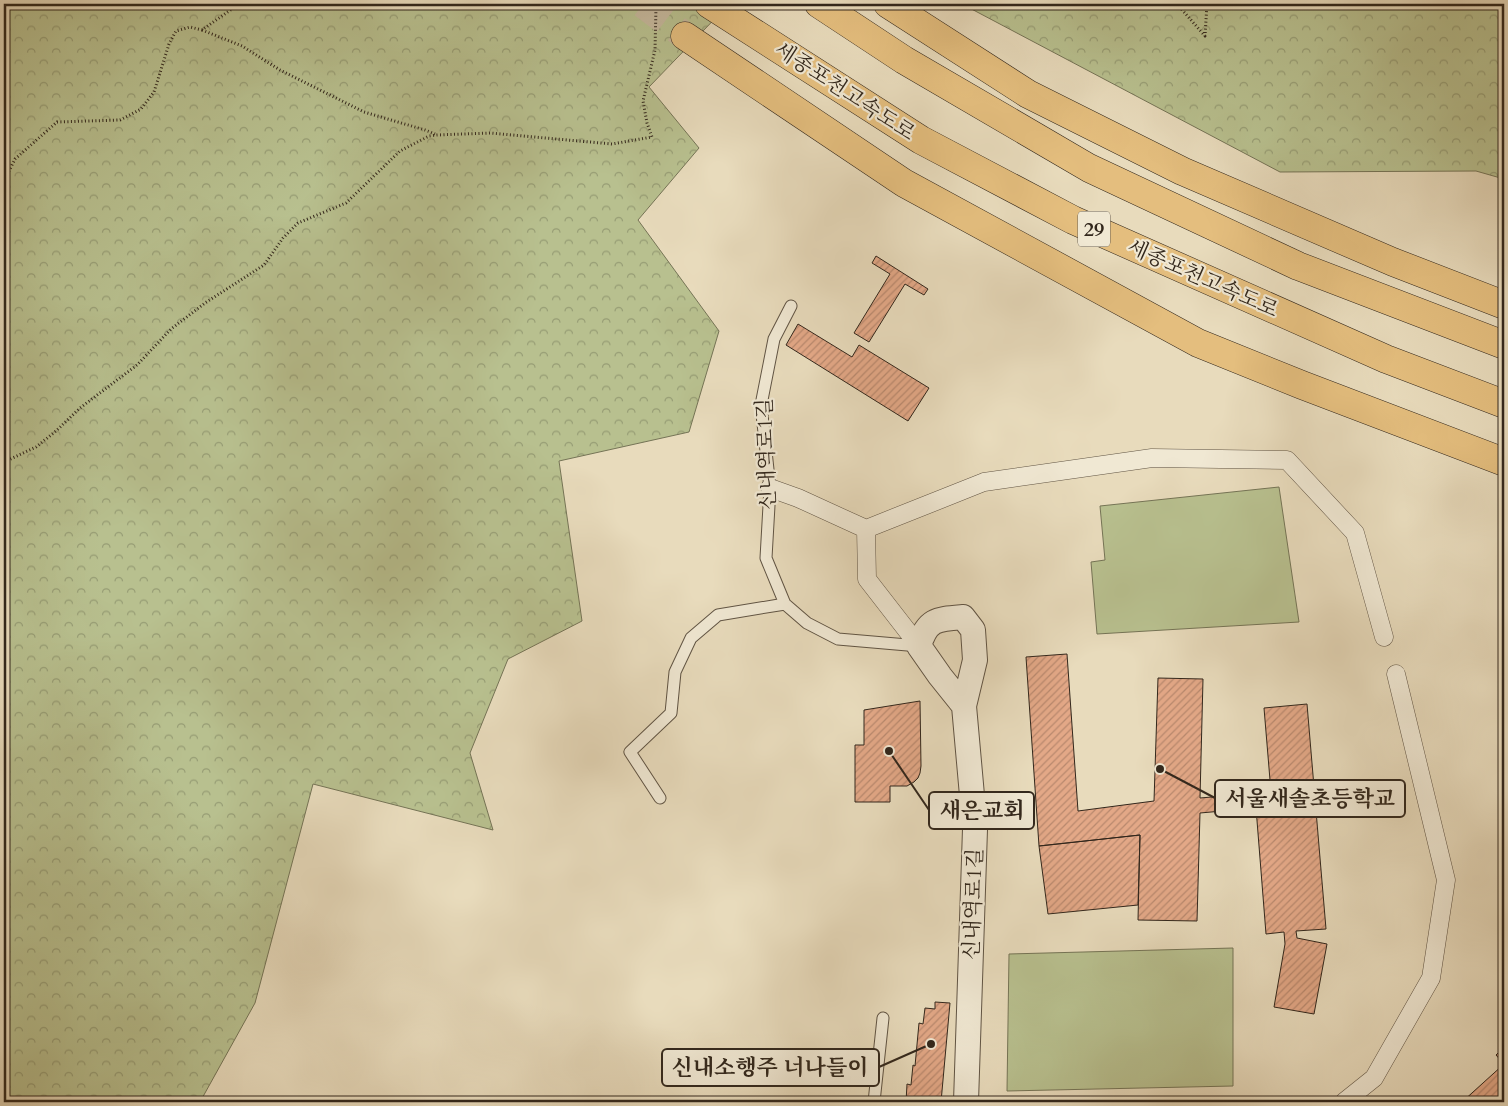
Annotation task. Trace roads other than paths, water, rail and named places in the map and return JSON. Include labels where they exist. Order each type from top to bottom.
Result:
[{"type":"highway","name":"세종포천고속도로","points":[[709,4],[921,140],[1073,220],[1386,359],[1504,404]]},
{"type":"highway","name":"29","points":[[819,4],[904,60],[1089,168],[1298,266],[1504,345]]},
{"type":"highway","points":[[888,4],[1028,94],[1182,171],[1393,262],[1504,305]]},
{"type":"highway","points":[[685,36],[904,183],[1198,343],[1504,462]]},
{"type":"street","points":[[770,488],[798,498],[866,529],[984,482],[1152,458],[1287,460],[1355,533],[1384,637]]},
{"type":"street","points":[[866,529],[868,578],[964,706]]},
{"type":"street","name":"신내역로1길","points":[[919,646],[924,631],[940,618],[963,617],[973,630],[975,660],[964,706],[975,829],[966,1102]]},
{"type":"street","points":[[1344,1102],[1374,1078],[1431,978],[1446,880],[1396,674]]},
{"type":"street","points":[[966,1102],[981,1102]]},
{"type":"lane","name":"신내역로1길","points":[[791,306],[774,339],[761,405],[770,488],[766,558],[785,604],[807,623],[838,639],[919,646]]},
{"type":"lane","points":[[660,798],[630,752],[671,713],[675,672],[691,638],[718,615],[785,604]]},
{"type":"lane","points":[[874,1102],[883,1018]]},
{"type":"tunnel","points":[[643,4],[685,36]]},
{"type":"place","name":"새은교회","points":[[889,751]]},
{"type":"place","name":"서울새솔초등학교","points":[[1160,769]]},
{"type":"place","name":"신내소행주 너나들이","points":[[931,1044]]}]
